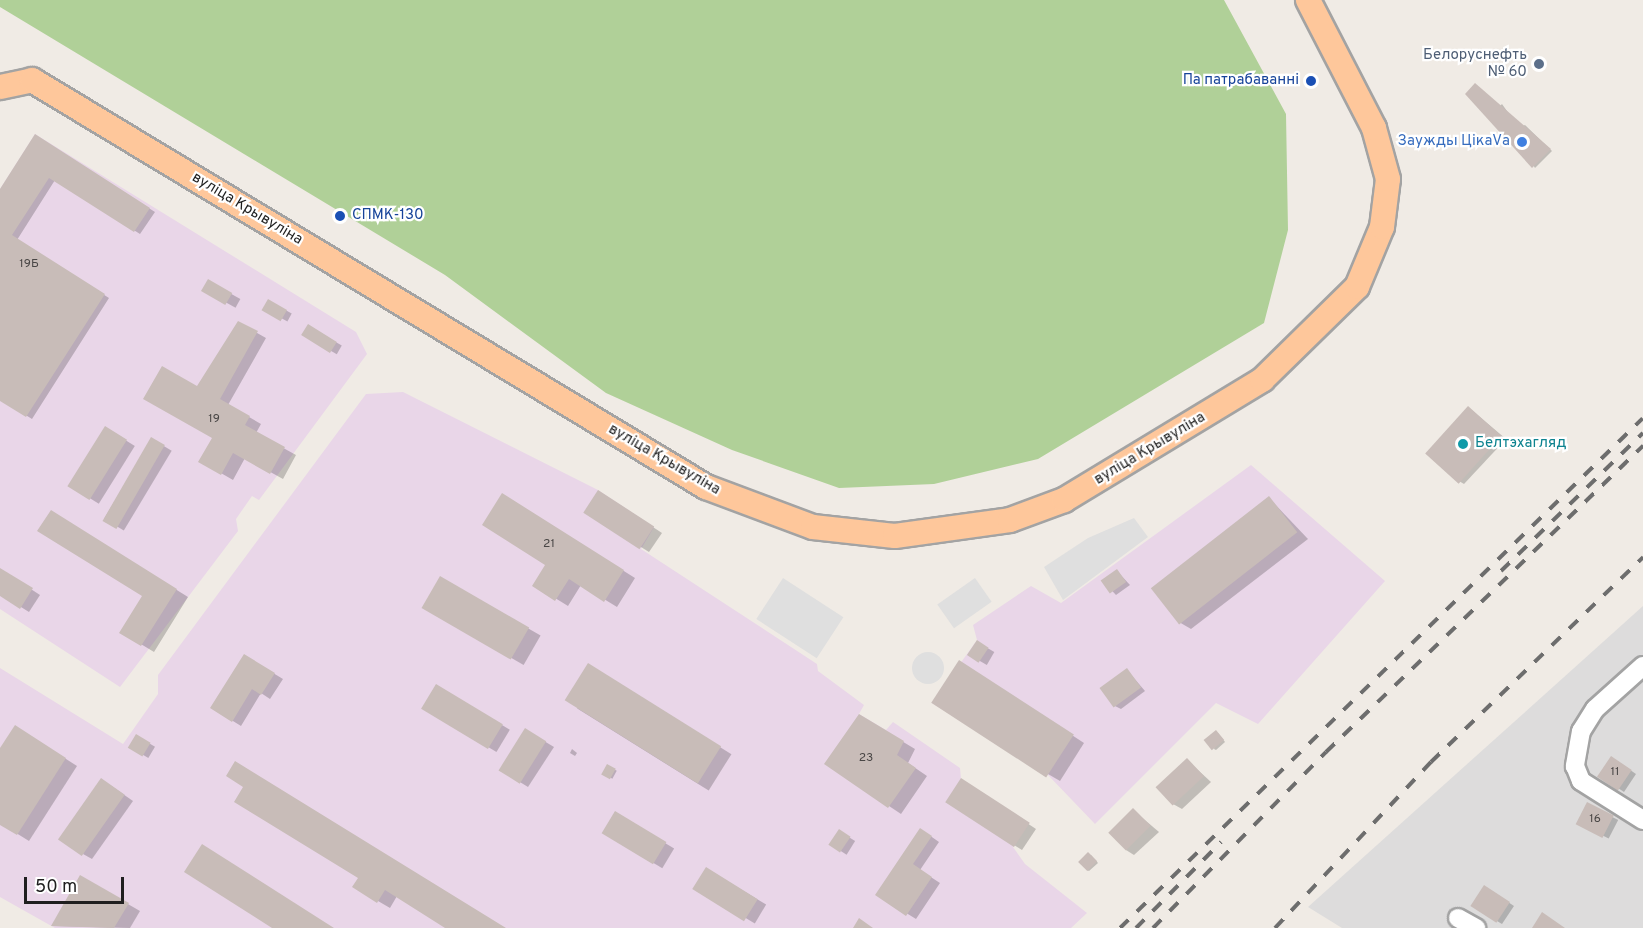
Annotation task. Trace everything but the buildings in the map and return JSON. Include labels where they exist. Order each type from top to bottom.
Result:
[{"type":"main road","name":"вуліца Крывуліна","points":[[0,87],[32,80],[706,487],[813,527],[895,536],[1010,520],[1065,500],[1262,380],[1357,287],[1382,227],[1388,179],[1374,128],[1308,0]]},
{"type":"street","points":[[1643,666],[1595,709],[1581,731],[1575,766],[1581,782],[1643,820]]},
{"type":"street","points":[[1458,918],[1476,928]]},
{"type":"shaded area","points":[[35,134],[356,332],[367,354],[259,500],[252,496],[236,519],[238,531],[120,687],[0,609],[0,189]]},
{"type":"shaded area","points":[[403,392],[598,490],[654,527],[641,549],[817,664],[818,671],[864,705],[859,714],[886,730],[893,722],[960,768],[961,779],[1029,823],[1013,847],[1025,864],[1087,913],[1071,928],[55,928],[0,897],[0,668],[123,744],[158,694],[158,675],[366,394]]},
{"type":"shaded area","points":[[1251,465],[1385,581],[1258,724],[1216,703],[1095,824],[1048,775],[932,703],[977,640],[973,625],[1031,586],[1061,603]]},
{"type":"shaded area","points":[[1134,518],[1148,537],[1063,600],[1044,567],[1088,538]]},
{"type":"shaded area","points":[[783,578],[843,617],[817,658],[756,619]]},
{"type":"shaded area","points":[[975,578],[992,602],[954,628],[937,604]]},
{"type":"shaded area","points":[[1643,606],[1643,928],[1342,928],[1308,907]]},
{"type":"shaded area","points":[[928,652],[939,657],[944,668],[939,679],[928,684],[917,679],[912,668],[917,657]]},
{"type":"green space","points":[[0,0],[1224,0],[1286,114],[1288,230],[1264,323],[1038,459],[934,484],[839,488],[732,450],[606,393],[445,275],[0,7]]},
{"type":"railway","points":[[1120,928],[1643,418]]},
{"type":"railway","points":[[1501,571],[1643,433]]},
{"type":"railway","points":[[1153,928],[1326,752],[1643,446]]},
{"type":"railway","points":[[1275,928],[1431,762],[1643,557]]},
{"type":"railway","points":[[1136,928],[1221,842]]},
{"type":"place","name":"Белоруснефть № 60","points":[[1539,64]]},
{"type":"place","name":"Па патрабаванні","points":[[1311,81]]},
{"type":"place","name":"Заужды ЦікаVа","points":[[1522,142]]},
{"type":"place","name":"СПМК-130","points":[[340,216]]},
{"type":"place","name":"Белтэхагляд","points":[[1463,444]]}]
